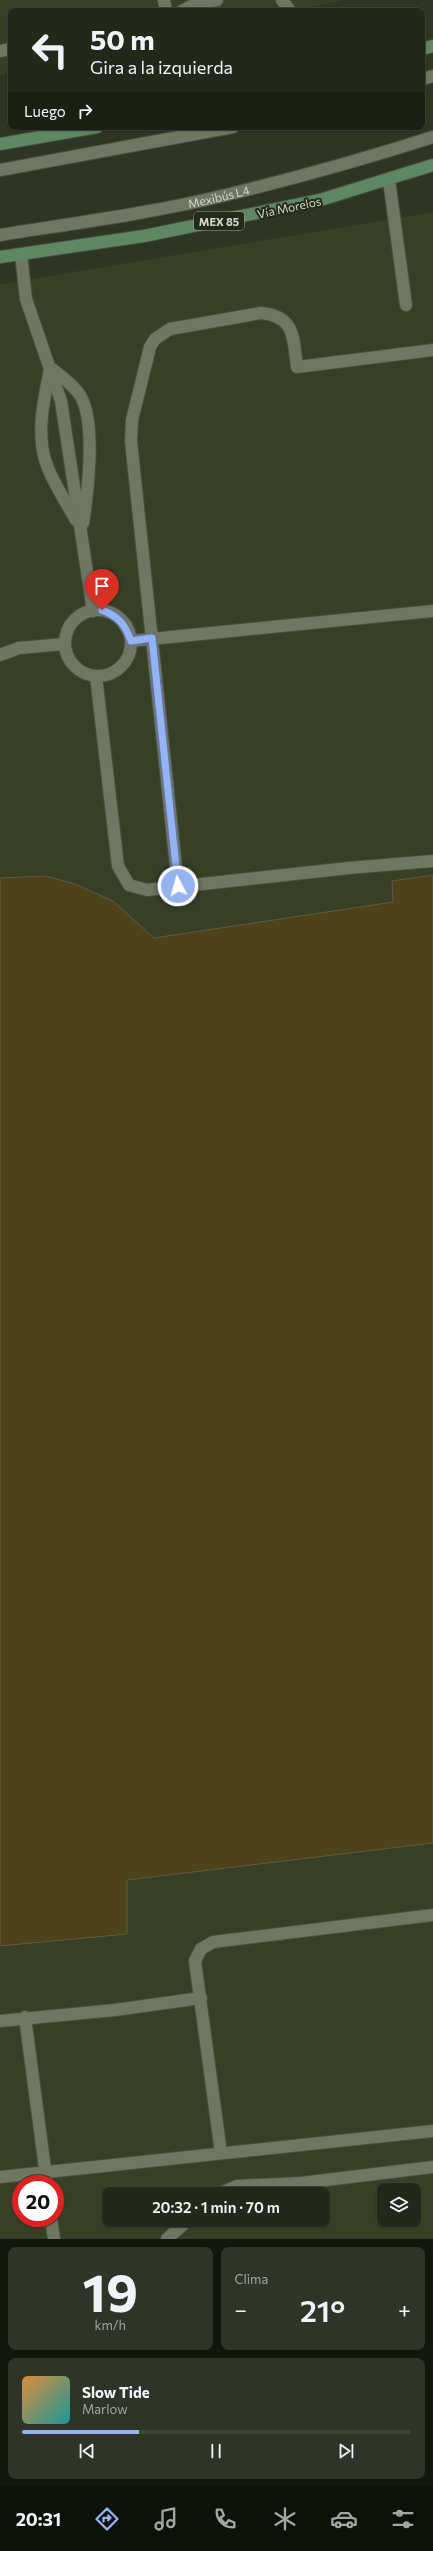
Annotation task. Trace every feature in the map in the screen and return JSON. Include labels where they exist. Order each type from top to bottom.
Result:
[{"type":"main road","points":[[0,144],[81,130]]},
{"type":"main road","name":"Vía Morelos","points":[[0,257],[144,236],[236,218],[320,200],[389,180],[433,165]]},
{"type":"lane","points":[[187,8],[194,4],[217,0]]},
{"type":"lane","points":[[0,170],[217,130]]},
{"type":"lane","name":"Mexibús L4","points":[[0,235],[142,212],[226,195],[320,170],[433,137]]},
{"type":"lane","points":[[389,180],[406,305]]},
{"type":"lane","points":[[21,254],[26,299],[51,368],[61,401],[71,478],[82,530],[93,611]]},
{"type":"lane","points":[[178,886],[131,431],[148,354],[155,339],[170,329],[261,313],[272,314],[287,323],[292,333],[297,367],[433,350]]},
{"type":"lane","points":[[51,368],[42,414],[43,454],[51,476],[82,530]]},
{"type":"lane","points":[[51,368],[77,391],[84,404],[90,474],[82,530]]},
{"type":"lane","points":[[102,610],[115,615],[125,624],[131,641],[126,661],[118,670],[108,675],[96,676],[83,673],[73,666],[67,656],[64,644],[67,629],[76,618],[93,611],[102,610]]},
{"type":"lane","points":[[131,641],[433,611]]},
{"type":"lane","points":[[0,655],[19,648],[64,644]]},
{"type":"lane","points":[[96,676],[118,866],[123,878],[136,889],[433,861]]},
{"type":"lane","points":[[221,2153],[195,1960],[201,1949],[213,1942],[433,1915]]},
{"type":"lane","points":[[0,2021],[25,2017],[114,2010],[201,1998]]},
{"type":"lane","points":[[25,2017],[46,2175]]},
{"type":"lane","points":[[0,2177],[433,2131]]},
{"type":"lane","points":[[235,2187],[301,2183],[433,2167]]},
{"type":"lane","points":[[53,2227],[54,2239]]},
{"type":"lane","points":[[167,2239],[180,2227]]},
{"type":"shaded area","points":[[0,0],[344,0],[308,8],[8,8],[8,73],[0,75]]},
{"type":"shaded area","points":[[433,212],[433,2239],[0,2239],[0,284]]},
{"type":"building","points":[[433,875],[433,1843],[127,1880],[127,1934],[0,1946],[0,878],[46,876],[75,884],[113,901],[154,938],[393,902],[392,881]]},
{"type":"route","points":[[102,610],[115,615],[125,624],[131,641],[152,638],[178,886]]}]
